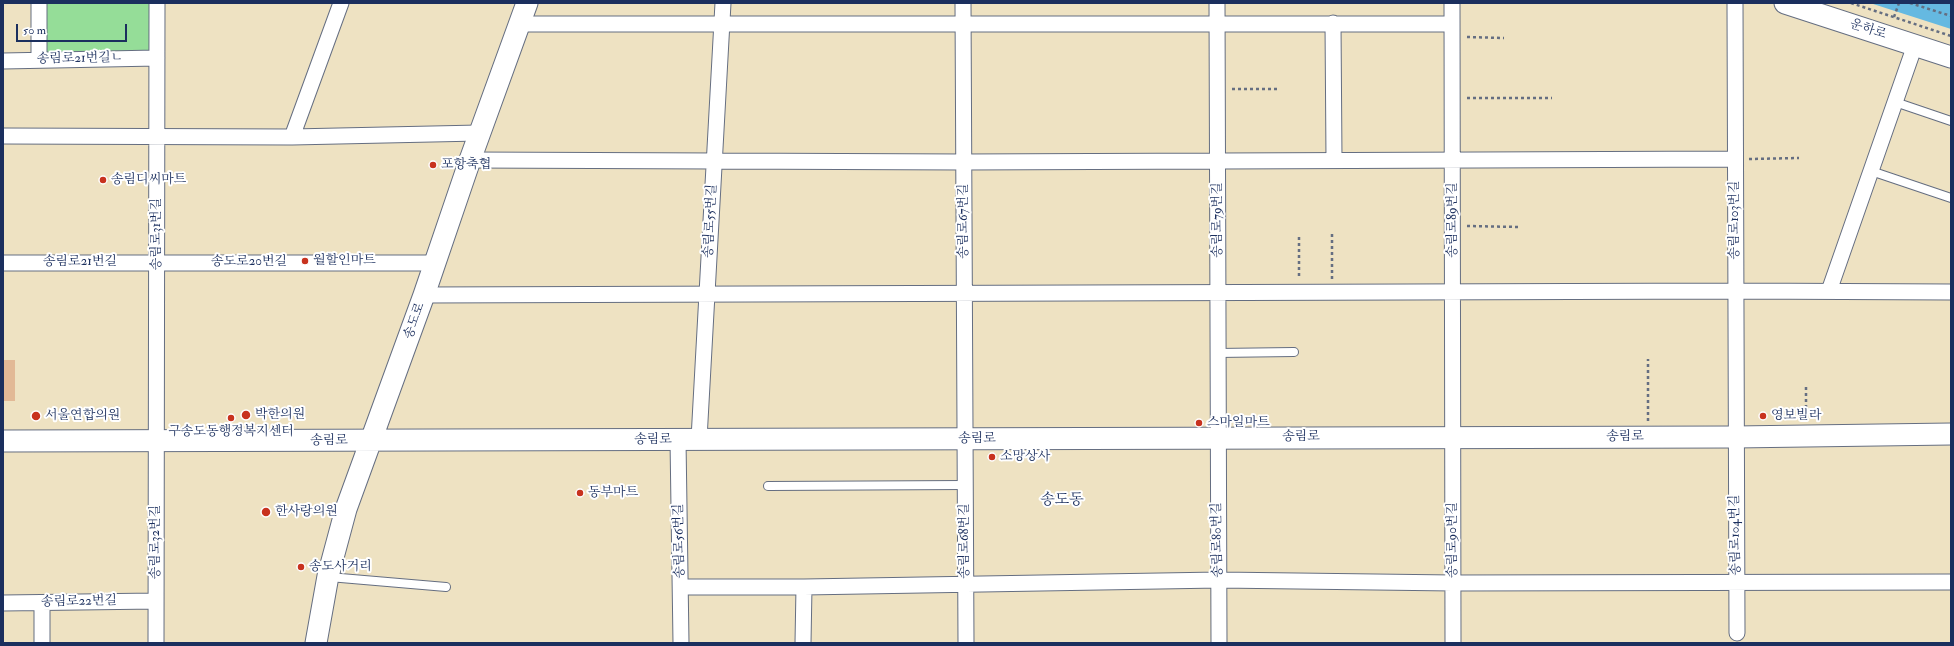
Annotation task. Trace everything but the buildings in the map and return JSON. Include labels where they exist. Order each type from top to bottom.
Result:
[{"type":"street","points":[[38,60],[40,3]]},
{"type":"street","name":"송림로31번길","points":[[157,441],[158,3]]},
{"type":"street","points":[[292,137],[341,3]]},
{"type":"street","name":"송도로","points":[[316,643],[328,576],[346,509],[436,262],[479,134],[527,3]]},
{"type":"street","name":"송림로55번길","points":[[699,439],[723,3]]},
{"type":"street","name":"송림로67번길","points":[[962,3],[965,439]]},
{"type":"street","name":"송림로79번길","points":[[1217,3],[1217,438]]},
{"type":"street","name":"송림로89번길","points":[[1452,3],[1453,437]]},
{"type":"street","name":"송림로103번길","points":[[1735,3],[1735,437]]},
{"type":"street","name":"운하로","points":[[1785,3],[1951,57]]},
{"type":"street","points":[[519,24],[722,25],[962,23],[1333,23],[1452,30]]},
{"type":"street","points":[[1333,23],[1334,160]]},
{"type":"street","points":[[1829,291],[1915,45]]},
{"type":"street","name":"송림로21번길ㄴ","points":[[3,61],[157,58]]},
{"type":"street","points":[[3,136],[292,137],[479,134]]},
{"type":"street","points":[[470,160],[964,162],[1735,159]]},
{"type":"street","name":"송도로20번길","points":[[158,262],[436,262]]},
{"type":"street","name":"송림로21번길","points":[[3,263],[158,262]]},
{"type":"street","points":[[424,295],[1217,294],[1735,290],[1951,292]]},
{"type":"street","name":"송림로","points":[[3,441],[1735,437],[1951,434]]},
{"type":"street","name":"송림로90번길","points":[[1453,437],[1453,643]]},
{"type":"street","name":"송림로104번길","points":[[1735,437],[1737,633]]},
{"type":"street","name":"송림로80번길","points":[[1217,438],[1219,643]]},
{"type":"street","name":"송림로68번길","points":[[965,439],[966,643]]},
{"type":"street","name":"송림로56번길","points":[[678,440],[682,587],[681,643]]},
{"type":"street","name":"송림로32번길","points":[[156,643],[157,441]]},
{"type":"street","points":[[682,587],[804,587],[1218,580],[1453,583],[1951,582]]},
{"type":"street","points":[[803,643],[804,587]]},
{"type":"street","name":"송림로22번길","points":[[3,603],[156,601]]},
{"type":"street","points":[[42,603],[42,643]]},
{"type":"lane","points":[[1895,102],[1951,120]]},
{"type":"lane","points":[[1871,171],[1951,198]]},
{"type":"lane","points":[[1217,353],[1294,352]]},
{"type":"lane","points":[[768,486],[965,485]]},
{"type":"lane","points":[[328,576],[446,587]]},
{"type":"path","points":[[1851,3],[1951,36]]},
{"type":"path","points":[[1894,17],[1899,3]]},
{"type":"path","points":[[1910,3],[1951,16]]},
{"type":"path","points":[[1452,30],[1504,38]]},
{"type":"path","points":[[1217,89],[1280,89]]},
{"type":"path","points":[[1452,98],[1552,98]]},
{"type":"path","points":[[1735,159],[1799,158]]},
{"type":"path","points":[[1453,226],[1519,227]]},
{"type":"path","points":[[1332,234],[1332,293]]},
{"type":"path","points":[[1299,237],[1299,293]]},
{"type":"path","points":[[1647,437],[1648,359]]},
{"type":"path","points":[[1806,387],[1807,436]]},
{"type":"green space","points":[[44,3],[152,3],[152,54],[44,54]]},
{"type":"water","points":[[1870,3],[1951,3],[1951,29]]},
{"type":"place","name":"포항축협","points":[[433,165]]},
{"type":"place","name":"송림디씨마트","points":[[103,180]]},
{"type":"place","name":"월할인마트","points":[[305,261]]},
{"type":"place","name":"박한의원","points":[[246,415]]},
{"type":"place","name":"서울연합의원","points":[[36,416]]},
{"type":"place","name":"영보빌라","points":[[1763,416]]},
{"type":"place","name":"구송도동행정복지센터","points":[[231,418]]},
{"type":"place","name":"스마일마트","points":[[1199,423]]},
{"type":"place","name":"소망상사","points":[[992,457]]},
{"type":"place","name":"동부마트","points":[[580,493]]},
{"type":"place","name":"한사랑의원","points":[[266,512]]},
{"type":"place","name":"송도사거리","points":[[301,567]]},
{"type":"district","name":"송도동","points":[[1062,501]]}]
